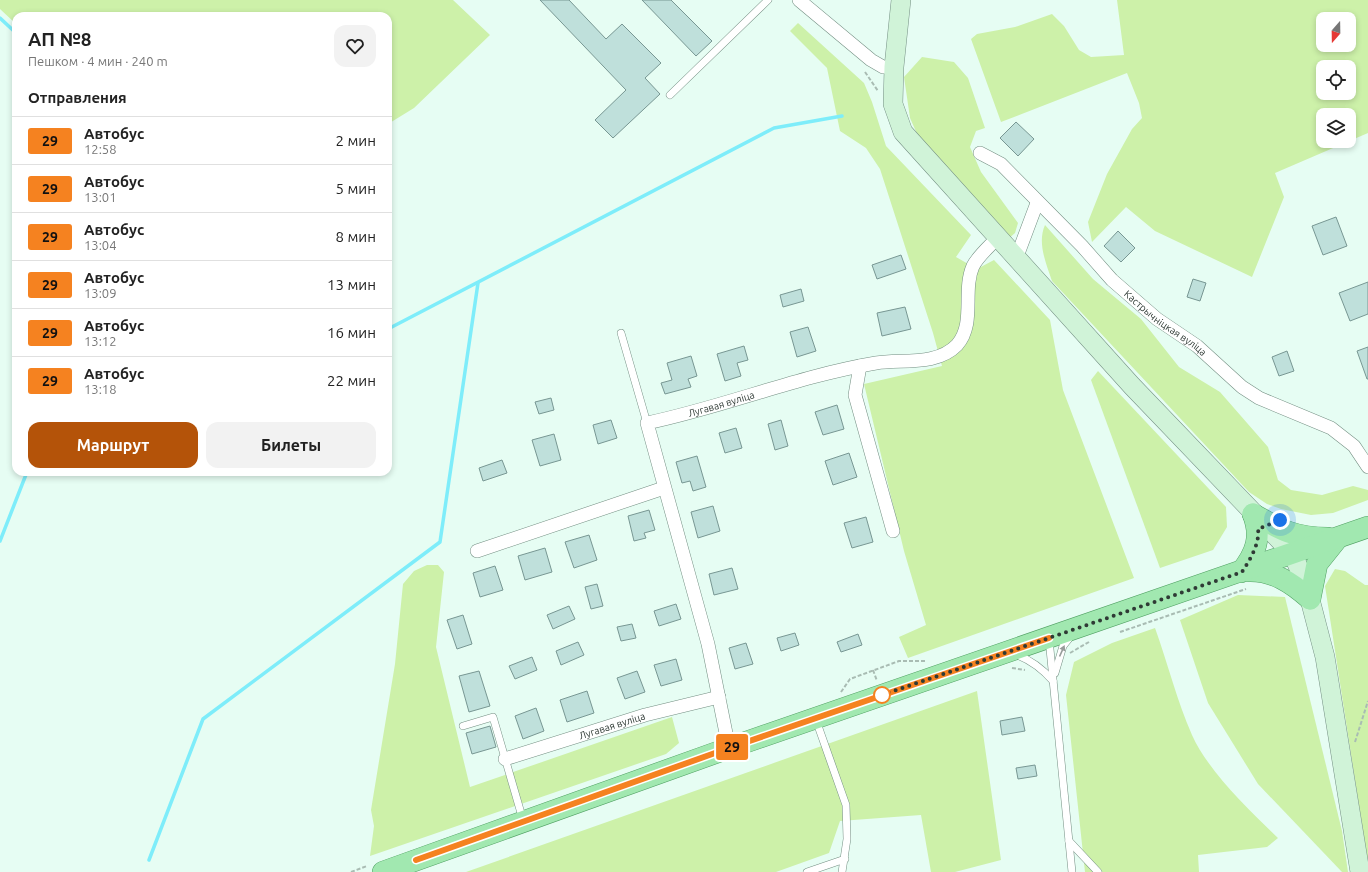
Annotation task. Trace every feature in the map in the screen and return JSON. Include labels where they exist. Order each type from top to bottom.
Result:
[{"type":"main road","points":[[1253,514],[1296,536],[1337,539]]},
{"type":"main road","points":[[1244,580],[1259,533],[1253,514]]},
{"type":"main road","points":[[383,872],[815,718],[1010,660],[1049,638],[1085,634],[1244,580],[1293,554],[1368,527]]},
{"type":"main road","points":[[1244,580],[1255,571],[1281,578],[1293,585],[1310,599],[1317,564],[1337,539]]},
{"type":"street","points":[[799,0],[871,60],[883,67],[894,66]]},
{"type":"street","points":[[900,0],[894,66],[893,104],[903,132],[1132,386],[1253,514],[1293,554],[1310,599],[1325,657],[1360,872]]},
{"type":"street","name":"Кастрычніцкая вуліца","points":[[980,153],[1000,164],[1082,246],[1112,280],[1157,319],[1198,346],[1242,387],[1259,398],[1331,428],[1354,446],[1368,467]]},
{"type":"street","points":[[1016,259],[1038,203]]},
{"type":"street","name":"Лугавая вуліца","points":[[647,423],[676,417],[827,372],[860,366],[928,360],[946,353],[957,345],[967,328],[969,287],[974,266],[997,238]]},
{"type":"street","points":[[860,366],[855,394],[893,531]]},
{"type":"street","points":[[647,423],[708,644],[729,748]]},
{"type":"street","points":[[477,551],[664,488]]},
{"type":"street","name":"Лугавая вуліца","points":[[506,759],[645,715],[719,697]]},
{"type":"lane","points":[[670,95],[768,0]]},
{"type":"lane","points":[[621,333],[647,423]]},
{"type":"lane","points":[[1053,681],[1063,646],[1085,634]]},
{"type":"lane","points":[[1049,638],[1072,872]]},
{"type":"lane","points":[[1010,660],[1033,662],[1043,669],[1053,681]]},
{"type":"lane","points":[[463,726],[493,717],[523,822]]},
{"type":"lane","points":[[815,718],[846,805],[847,839],[842,872]]},
{"type":"lane","points":[[1069,841],[1098,872]]},
{"type":"lane","points":[[807,872],[845,859]]},
{"type":"path","points":[[1119,632],[1244,580]]},
{"type":"path","points":[[1057,665],[1064,662],[1085,634]]},
{"type":"path","points":[[1010,660],[1032,673],[1043,669]]},
{"type":"path","points":[[850,679],[899,661],[934,661]]},
{"type":"path","points":[[1354,745],[1368,701]]},
{"type":"green space","points":[[0,0],[453,0],[490,35],[414,108],[392,122],[392,12],[12,12],[12,20],[0,9]]},
{"type":"green space","points":[[1117,0],[1368,0],[1368,133],[1356,138],[1356,108],[1316,108],[1316,148],[1333,148],[1275,173],[1284,197],[1252,277],[1155,231],[1126,207],[1092,242],[1088,222],[1107,174],[1132,129],[1142,118],[1139,103],[1127,73],[1001,122],[971,39],[977,34],[1015,27],[1052,14],[1064,26],[1079,50],[1091,57],[1124,55]]},
{"type":"green space","points":[[798,23],[864,83],[872,102],[886,146],[971,235],[956,257],[977,269],[994,260],[1050,320],[1063,390],[1134,578],[908,658],[899,637],[926,625],[904,551],[864,384],[942,366],[933,333],[880,169],[866,148],[840,131],[827,68],[790,31]]},
{"type":"green space","points":[[922,57],[954,62],[968,78],[985,128],[976,131],[970,147],[981,172],[1018,223],[1015,233],[1008,239],[918,136],[910,118],[904,77]]},
{"type":"green space","points":[[1045,225],[1093,279],[1141,319],[1179,367],[1220,392],[1268,447],[1278,480],[1291,490],[1322,495],[1353,486],[1368,490],[1368,500],[1333,513],[1311,515],[1281,509],[1267,504],[1249,492],[1052,281],[1042,246]]},
{"type":"green space","points":[[1098,371],[1226,507],[1227,527],[1213,550],[1160,568],[1091,380]]},
{"type":"green space","points":[[427,565],[438,565],[444,572],[436,647],[470,787],[672,717],[679,743],[666,754],[370,856],[374,826],[371,810],[395,664],[403,584],[414,571]]},
{"type":"green space","points":[[1335,569],[1345,571],[1365,585],[1368,585],[1368,864],[1325,586]]},
{"type":"green space","points":[[1238,595],[1285,597],[1342,831],[1348,872],[1342,872],[1258,784],[1208,703],[1180,620]]},
{"type":"green space","points":[[1155,628],[1182,709],[1199,749],[1230,790],[1278,838],[1267,847],[1198,855],[1199,872],[1085,872],[1066,695],[1074,662],[1112,643]]},
{"type":"green space","points":[[977,691],[1001,860],[955,872],[931,872],[921,815],[840,821],[829,853],[776,872],[466,872]]},
{"type":"building","points":[[540,0],[569,0],[606,39],[622,24],[661,63],[645,78],[660,94],[613,138],[595,120],[626,90]]},
{"type":"building","points":[[642,0],[671,0],[712,41],[696,56]]},
{"type":"building","points":[[1016,122],[1034,139],[1018,156],[1000,138]]},
{"type":"building","points":[[1336,217],[1347,246],[1323,255],[1312,226]]},
{"type":"building","points":[[1118,231],[1135,248],[1121,262],[1104,246]]},
{"type":"building","points":[[901,255],[906,269],[877,279],[872,265]]},
{"type":"building","points":[[1193,279],[1206,283],[1200,301],[1187,297]]},
{"type":"building","points":[[1368,282],[1368,314],[1350,321],[1339,293]]},
{"type":"building","points":[[801,289],[804,301],[783,307],[780,295]]},
{"type":"building","points":[[905,307],[911,329],[882,336],[877,313]]},
{"type":"building","points":[[808,327],[816,351],[797,357],[790,332]]},
{"type":"building","points":[[744,346],[748,360],[737,363],[741,376],[725,381],[717,354]]},
{"type":"building","points":[[1368,347],[1368,379],[1367,379],[1357,351]]},
{"type":"building","points":[[1287,351],[1294,371],[1279,376],[1272,357]]},
{"type":"building","points":[[691,356],[697,376],[688,379],[691,387],[665,394],[661,383],[672,380],[667,363]]},
{"type":"building","points":[[551,398],[554,410],[539,414],[535,402]]},
{"type":"building","points":[[837,405],[844,429],[823,435],[815,412]]},
{"type":"building","points":[[611,420],[617,438],[598,444],[593,425]]},
{"type":"building","points":[[781,420],[788,446],[775,450],[768,424]]},
{"type":"building","points":[[736,428],[742,448],[725,453],[719,433]]},
{"type":"building","points":[[554,434],[561,460],[540,466],[532,440]]},
{"type":"building","points":[[849,453],[857,477],[833,485],[825,461]]},
{"type":"building","points":[[697,456],[706,487],[693,491],[690,481],[682,483],[676,462]]},
{"type":"building","points":[[502,460],[507,473],[483,481],[479,468]]},
{"type":"building","points":[[713,506],[720,531],[698,538],[691,512]]},
{"type":"building","points":[[649,510],[655,530],[644,533],[646,538],[634,541],[628,516]]},
{"type":"building","points":[[866,517],[873,542],[852,548],[844,523]]},
{"type":"building","points":[[589,535],[597,560],[574,568],[565,542]]},
{"type":"building","points":[[545,548],[552,572],[525,580],[518,556]]},
{"type":"building","points":[[495,566],[503,590],[480,597],[473,573]]},
{"type":"building","points":[[732,568],[738,589],[714,595],[709,574]]},
{"type":"building","points":[[597,584],[603,606],[591,609],[585,587]]},
{"type":"building","points":[[676,604],[681,619],[659,626],[654,611]]},
{"type":"building","points":[[569,606],[575,619],[553,629],[547,615]]},
{"type":"building","points":[[463,615],[472,644],[457,649],[447,620]]},
{"type":"building","points":[[632,624],[636,638],[621,641],[617,627]]},
{"type":"building","points":[[795,633],[799,645],[781,651],[777,638]]},
{"type":"building","points":[[858,634],[862,645],[841,652],[837,642]]},
{"type":"building","points":[[578,642],[584,655],[561,665],[556,651]]},
{"type":"building","points":[[746,643],[753,664],[735,669],[729,648]]},
{"type":"building","points":[[532,657],[537,670],[515,679],[509,666]]},
{"type":"building","points":[[676,659],[682,680],[661,686],[654,665]]},
{"type":"building","points":[[479,671],[490,706],[469,712],[459,676]]},
{"type":"building","points":[[637,671],[645,692],[625,699],[617,678]]},
{"type":"building","points":[[587,691],[594,713],[567,722],[560,700]]},
{"type":"building","points":[[536,708],[544,731],[523,739],[515,716]]},
{"type":"building","points":[[1022,717],[1025,731],[1002,735],[1000,721]]},
{"type":"building","points":[[490,726],[496,747],[472,754],[466,733]]},
{"type":"building","points":[[1035,765],[1037,776],[1018,779],[1016,768]]},
{"type":"waterway","points":[[0,18],[12,29]]},
{"type":"waterway","points":[[392,327],[774,128],[842,116]]},
{"type":"waterway","points":[[149,860],[203,719],[440,542],[478,283]]},
{"type":"waterway","points":[[0,541],[25,476]]},
{"type":"bus line","name":"29","points":[[416,860],[729,748],[1049,638]]},
{"type":"route","points":[[882,695],[881,696],[1242,572],[1253,553],[1259,533],[1258,529],[1280,520]]}]
